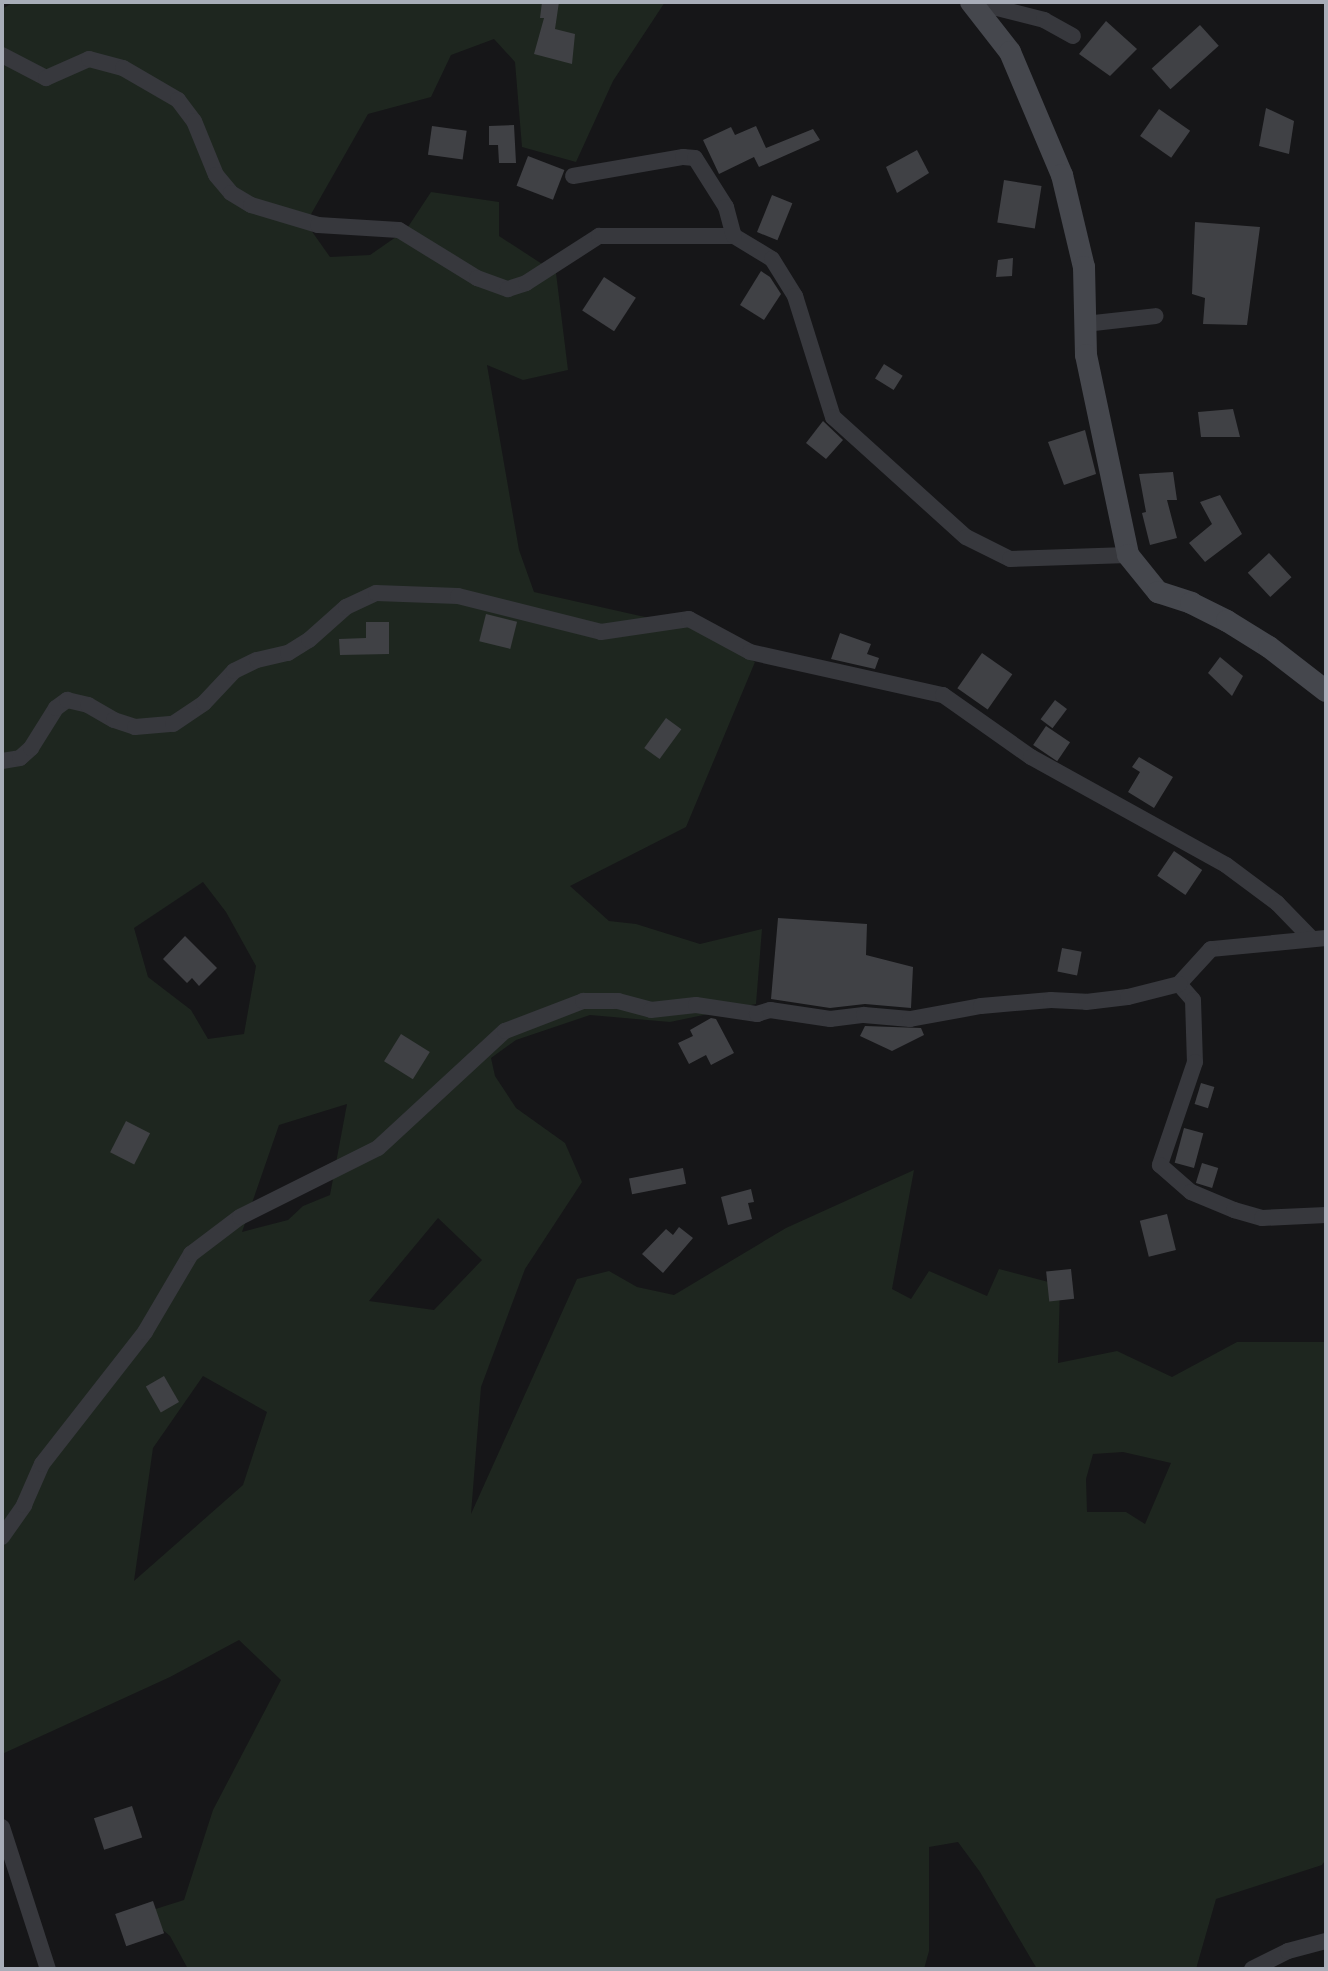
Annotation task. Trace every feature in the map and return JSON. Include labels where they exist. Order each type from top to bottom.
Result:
[{"type":"street","points":[[974,5],[1044,20],[1073,36]]},
{"type":"street","points":[[974,5],[1010,52],[1062,175],[1084,267],[1086,355],[1128,555],[1158,592],[1191,603],[1227,621],[1280,654],[1326,691]]},
{"type":"street","points":[[2,55],[46,78],[89,59],[123,68],[178,100],[194,121],[216,175],[231,193],[251,205],[318,225],[399,230],[477,278],[508,289],[526,283],[599,236],[734,236],[772,259],[795,296],[833,417],[966,537],[1010,559],[1128,555]]},
{"type":"street","points":[[573,176],[683,157],[695,158],[726,207],[734,236]]},
{"type":"street","points":[[1085,324],[1156,316]]},
{"type":"street","points":[[2,761],[20,758],[31,748],[56,708],[67,700],[88,705],[114,720],[135,727],[173,724],[204,703],[234,671],[257,660],[288,653],[346,607],[376,593],[458,596],[601,632],[689,619],[750,652],[943,695],[1031,757],[1226,865],[1319,939]]},
{"type":"street","points":[[2,1537],[24,1505],[42,1464],[145,1332],[191,1254],[240,1217],[378,1148],[505,1031],[583,1001],[618,1001],[651,1010],[696,1005],[757,1014],[770,1010],[830,1019],[864,1015],[910,1019],[981,1006],[1051,1000],[1100,1001],[1179,984],[1211,949],[1319,939]]},
{"type":"street","points":[[1179,984],[1193,1000],[1195,1062],[1160,1165],[1191,1192],[1262,1218],[1326,1215]]},
{"type":"street","points":[[2,1827],[48,1969]]},
{"type":"street","points":[[1252,1969],[1288,1951],[1326,1941]]},
{"type":"shaded area","points":[[14,2],[665,2],[613,81],[576,162],[522,147],[515,62],[494,39],[451,55],[431,97],[368,114],[306,223],[330,257],[370,255],[406,230],[431,192],[499,202],[499,236],[556,273],[568,370],[523,380],[487,365],[519,550],[534,592],[707,631],[755,662],[686,827],[570,886],[609,921],[636,924],[700,944],[762,929],[756,1004],[670,1022],[590,1015],[516,1040],[491,1058],[495,1076],[516,1108],[565,1143],[582,1182],[525,1269],[481,1387],[471,1514],[577,1279],[609,1271],[637,1287],[674,1295],[786,1228],[914,1170],[892,1289],[911,1299],[929,1271],[987,1296],[999,1269],[1060,1285],[1058,1363],[1117,1351],[1172,1377],[1237,1342],[1326,1342],[1326,1859],[1322,1865],[1216,1899],[1196,1969],[1037,1969],[980,1872],[958,1842],[929,1847],[929,1951],[924,1969],[188,1969],[170,1936],[143,1913],[184,1900],[213,1810],[281,1680],[239,1640],[170,1677],[2,1754],[2,9]],"holes":[[[203,882],[226,912],[256,966],[244,1034],[208,1039],[191,1010],[148,977],[134,928]],[[347,1104],[330,1195],[303,1206],[288,1220],[242,1232],[279,1125]],[[438,1218],[482,1260],[434,1310],[369,1301]],[[203,1376],[267,1412],[243,1485],[134,1581],[153,1448]],[[1123,1452],[1171,1463],[1145,1524],[1126,1512],[1087,1512],[1086,1479],[1093,1454]]]},
{"type":"building","points":[[542,2],[559,2],[555,29],[575,34],[572,64],[534,54],[544,18],[540,18]]},
{"type":"building","points":[[1106,21],[1137,49],[1110,76],[1079,54]]},
{"type":"building","points":[[1200,25],[1219,46],[1170,89],[1152,68]]},
{"type":"building","points":[[1266,108],[1294,121],[1289,154],[1259,146]]},
{"type":"building","points":[[1159,109],[1190,131],[1171,158],[1140,136]]},
{"type":"building","points":[[514,125],[516,163],[499,163],[498,145],[489,145],[489,126]]},
{"type":"building","points":[[432,126],[467,131],[463,160],[428,155]]},
{"type":"building","points":[[756,126],[766,148],[813,129],[820,140],[759,167],[754,157],[719,174],[703,140],[731,127],[735,135]]},
{"type":"building","points":[[917,150],[929,173],[897,193],[886,167]]},
{"type":"building","points":[[528,156],[564,170],[553,200],[517,186]]},
{"type":"building","points":[[1004,180],[1042,186],[1035,228],[997,222]]},
{"type":"building","points":[[772,195],[792,203],[777,240],[757,232]]},
{"type":"building","points":[[1195,222],[1260,227],[1247,325],[1203,324],[1205,298],[1192,294]]},
{"type":"building","points":[[1013,258],[1012,276],[996,277],[998,260]]},
{"type":"building","points":[[761,271],[770,277],[781,294],[764,320],[740,305]]},
{"type":"building","points":[[604,277],[636,298],[614,331],[582,311]]},
{"type":"building","points":[[884,364],[903,376],[894,390],[875,378]]},
{"type":"building","points":[[1233,409],[1240,437],[1201,437],[1198,412]]},
{"type":"building","points":[[823,421],[843,440],[826,459],[806,443]]},
{"type":"building","points":[[1085,430],[1096,474],[1064,485],[1048,442]]},
{"type":"building","points":[[1173,472],[1177,500],[1167,500],[1177,538],[1150,545],[1142,513],[1146,512],[1139,474]]},
{"type":"building","points":[[1220,495],[1242,534],[1205,562],[1189,543],[1212,524],[1200,502]]},
{"type":"building","points":[[1269,553],[1292,577],[1270,597],[1248,573]]},
{"type":"building","points":[[486,614],[517,622],[510,649],[479,641]]},
{"type":"building","points":[[366,622],[389,622],[389,654],[340,655],[339,639],[366,638]]},
{"type":"building","points":[[840,633],[871,644],[867,654],[879,658],[875,669],[831,659]]},
{"type":"building","points":[[982,653],[1012,674],[988,709],[957,688]]},
{"type":"building","points":[[1220,657],[1243,676],[1232,696],[1208,673]]},
{"type":"building","points":[[1055,700],[1067,709],[1053,728],[1041,719]]},
{"type":"building","points":[[666,718],[681,729],[660,759],[644,748]]},
{"type":"building","points":[[1046,726],[1070,742],[1057,761],[1033,745]]},
{"type":"building","points":[[1139,757],[1173,777],[1154,808],[1128,792],[1140,772],[1132,767]]},
{"type":"building","points":[[1174,851],[1202,870],[1185,895],[1157,876]]},
{"type":"building","points":[[778,918],[867,924],[866,955],[913,967],[911,1008],[865,1004],[830,1008],[771,999]]},
{"type":"building","points":[[185,936],[217,968],[199,986],[192,978],[187,983],[163,959]]},
{"type":"building","points":[[1062,948],[1082,952],[1077,975],[1057,972]]},
{"type":"building","points":[[711,1018],[716,1019],[734,1053],[711,1065],[706,1055],[689,1064],[678,1043],[693,1036],[690,1030]]},
{"type":"building","points":[[865,1026],[921,1028],[924,1035],[892,1051],[860,1036]]},
{"type":"building","points":[[401,1034],[430,1052],[413,1079],[384,1061]]},
{"type":"building","points":[[1201,1083],[1214,1087],[1208,1108],[1195,1104]]},
{"type":"building","points":[[126,1121],[150,1133],[134,1164],[110,1152]]},
{"type":"building","points":[[1184,1128],[1203,1133],[1194,1168],[1175,1163]]},
{"type":"building","points":[[1202,1163],[1218,1168],[1212,1188],[1196,1183]]},
{"type":"building","points":[[683,1168],[686,1184],[632,1194],[629,1178]]},
{"type":"building","points":[[751,1189],[754,1202],[748,1203],[752,1219],[728,1225],[721,1197]]},
{"type":"building","points":[[1167,1214],[1176,1250],[1149,1257],[1140,1221]]},
{"type":"building","points":[[679,1227],[693,1238],[663,1273],[642,1254],[666,1229],[673,1235]]},
{"type":"building","points":[[1071,1269],[1074,1299],[1049,1301],[1046,1272]]},
{"type":"building","points":[[164,1376],[179,1402],[161,1412],[146,1386]]},
{"type":"building","points":[[132,1806],[142,1837],[104,1850],[94,1818]]},
{"type":"building","points":[[153,1901],[164,1933],[126,1946],[115,1914]]}]
